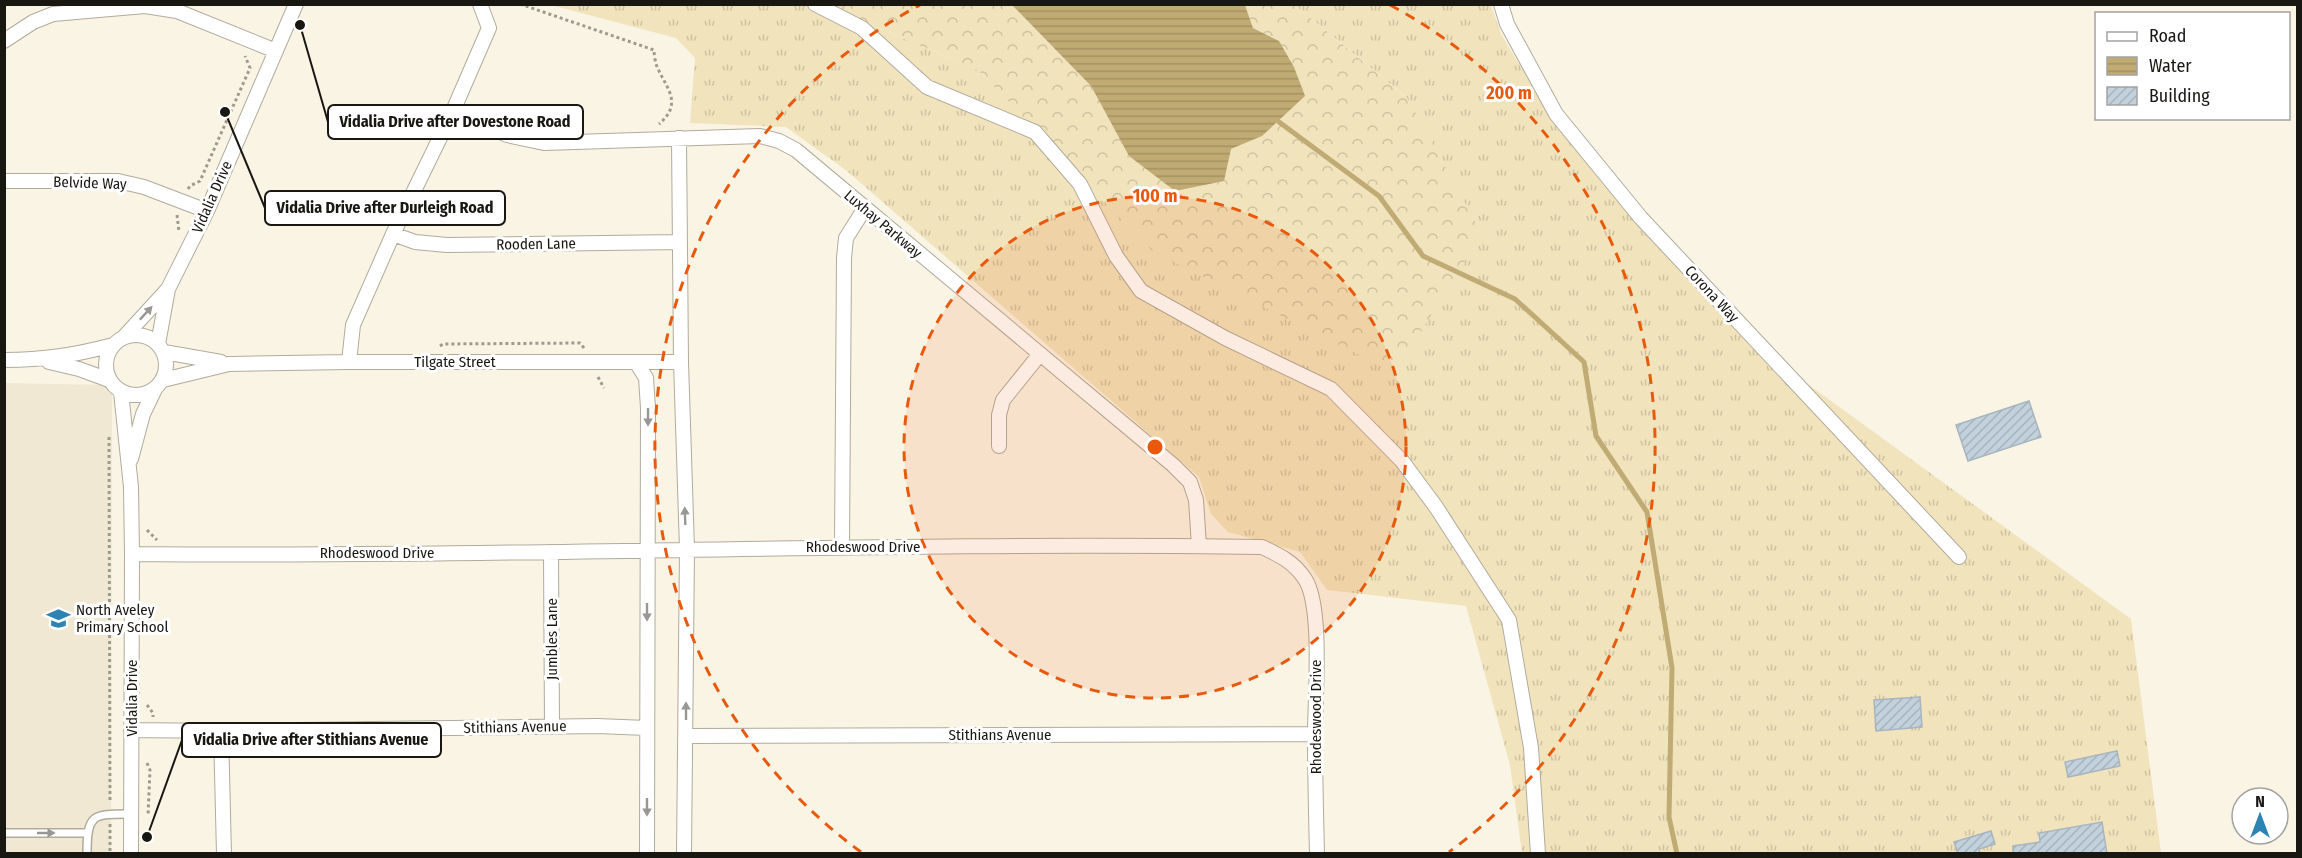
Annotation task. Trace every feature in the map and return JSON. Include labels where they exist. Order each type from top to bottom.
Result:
[{"type":"street","name":"Vidalia Drive","points":[[119,341],[168,289],[207,211],[296,4]]},
{"type":"street","points":[[350,362],[353,325],[393,234],[453,111],[489,28],[480,4]]},
{"type":"street","points":[[815,4],[862,28],[927,87],[1035,132],[1080,184],[1116,256],[1141,291],[1225,338],[1331,389],[1402,461],[1436,507],[1509,620],[1531,748],[1538,854]]},
{"type":"street","name":"Corona Way","points":[[1501,4],[1507,24],[1556,114],[1641,218],[1959,557]]},
{"type":"street","points":[[4,41],[33,22],[53,14],[145,6],[177,11],[276,51]]},
{"type":"street","name":"Luxhay Parkway","points":[[453,111],[507,135],[544,143],[760,136],[779,141],[796,150],[1173,465],[1190,482],[1196,500],[1199,546]]},
{"type":"street","points":[[679,138],[681,362],[687,549],[684,854]]},
{"type":"street","name":"Belvide Way","points":[[4,182],[118,181],[144,187],[207,211]]},
{"type":"street","points":[[842,547],[844,258],[846,238],[865,208]]},
{"type":"street","name":"Rooden Lane","points":[[393,234],[416,242],[447,245],[680,242]]},
{"type":"street","name":"Vidalia Drive","points":[[161,348],[168,289]]},
{"type":"street","points":[[4,360],[41,360],[78,355],[142,335],[161,348],[167,366],[159,385],[139,396],[121,392],[109,380],[79,369],[41,360]]},
{"type":"street","points":[[109,380],[106,362],[119,341]]},
{"type":"street","name":"Tilgate Street","points":[[161,348],[229,364],[681,362]]},
{"type":"street","points":[[999,446],[999,415],[1003,400],[1040,354]]},
{"type":"street","points":[[636,362],[646,378],[648,408],[647,854]]},
{"type":"street","name":"Tilgate Street","points":[[159,385],[229,364]]},
{"type":"street","name":"Vidalia Drive","points":[[129,470],[143,414],[159,385]]},
{"type":"street","name":"Vidalia Drive","points":[[121,392],[129,470],[132,554],[131,854]]},
{"type":"street","name":"Rhodeswood Drive","points":[[132,554],[551,552],[842,547],[1199,546],[1262,548],[1287,559],[1306,579],[1313,597],[1316,623],[1317,854]]},
{"type":"street","name":"Jumbles Lane","points":[[551,552],[552,727]]},
{"type":"street","name":"Stithians Avenue","points":[[131,730],[597,726],[647,728]]},
{"type":"street","points":[[220,731],[224,854]]},
{"type":"street","name":"Stithians Avenue","points":[[686,736],[1315,734]]},
{"type":"lane","points":[[87,854],[87,833],[91,821],[101,815],[131,814]]},
{"type":"lane","points":[[4,833],[87,833]]},
{"type":"path","points":[[520,4],[654,50],[656,64],[668,84],[671,104],[668,114],[661,123],[652,127]]},
{"type":"path","points":[[175,240],[180,231],[177,215],[190,186],[200,181],[250,68],[244,52],[249,40]]},
{"type":"path","points":[[435,352],[443,344],[580,344],[587,351]]},
{"type":"path","points":[[594,373],[604,388]]},
{"type":"path","points":[[109,426],[111,854]]},
{"type":"shaded area","name":"North Aveley Primary School","points":[[5,383],[112,385],[111,853],[5,854]]},
{"type":"green space","points":[[551,5],[824,5],[978,70],[1152,251],[1406,97],[1295,5],[1491,5],[1501,34],[1557,128],[1773,364],[1794,374],[2131,619],[2161,853],[1522,853],[1510,765],[1466,606],[1327,590],[1300,552],[1228,532],[1211,514],[1199,477],[847,171],[786,127],[690,123],[695,58],[676,38]]},
{"type":"green space","points":[[824,5],[1012,5],[1091,86],[1129,156],[1231,149],[1262,136],[1279,41],[1253,28],[1245,5],[1295,5],[1408,99],[1482,234],[1395,373],[1152,251],[978,70]]},
{"type":"water","points":[[1012,5],[1245,5],[1253,28],[1279,41],[1294,67],[1305,96],[1262,136],[1231,149],[1224,181],[1175,191],[1129,156],[1091,86]]},
{"type":"building","points":[[2029,401],[2041,437],[1968,461],[1956,425]]},
{"type":"building","points":[[1920,697],[1922,727],[1876,731],[1874,700]]},
{"type":"building","points":[[2117,751],[2120,766],[2068,777],[2065,762]]},
{"type":"building","points":[[2102,822],[2107,854],[2013,854],[2013,846],[2040,842],[2039,833]]},
{"type":"building","points":[[1991,831],[1995,844],[1979,849],[1980,854],[1958,854],[1954,842]]},
{"type":"waterway","points":[[1279,122],[1379,196],[1423,256],[1515,299],[1584,362],[1596,436],[1647,512],[1672,668],[1669,817],[1677,854]]},
{"type":"place","name":"Vidalia Drive after Dovestone Road","points":[[300,25]]},
{"type":"place","name":"Vidalia Drive after Durleigh Road","points":[[225,112]]},
{"type":"place","name":"North Aveley Primary School","points":[[58,619]]},
{"type":"place","name":"Vidalia Drive after Stithians Avenue","points":[[147,837]]}]
